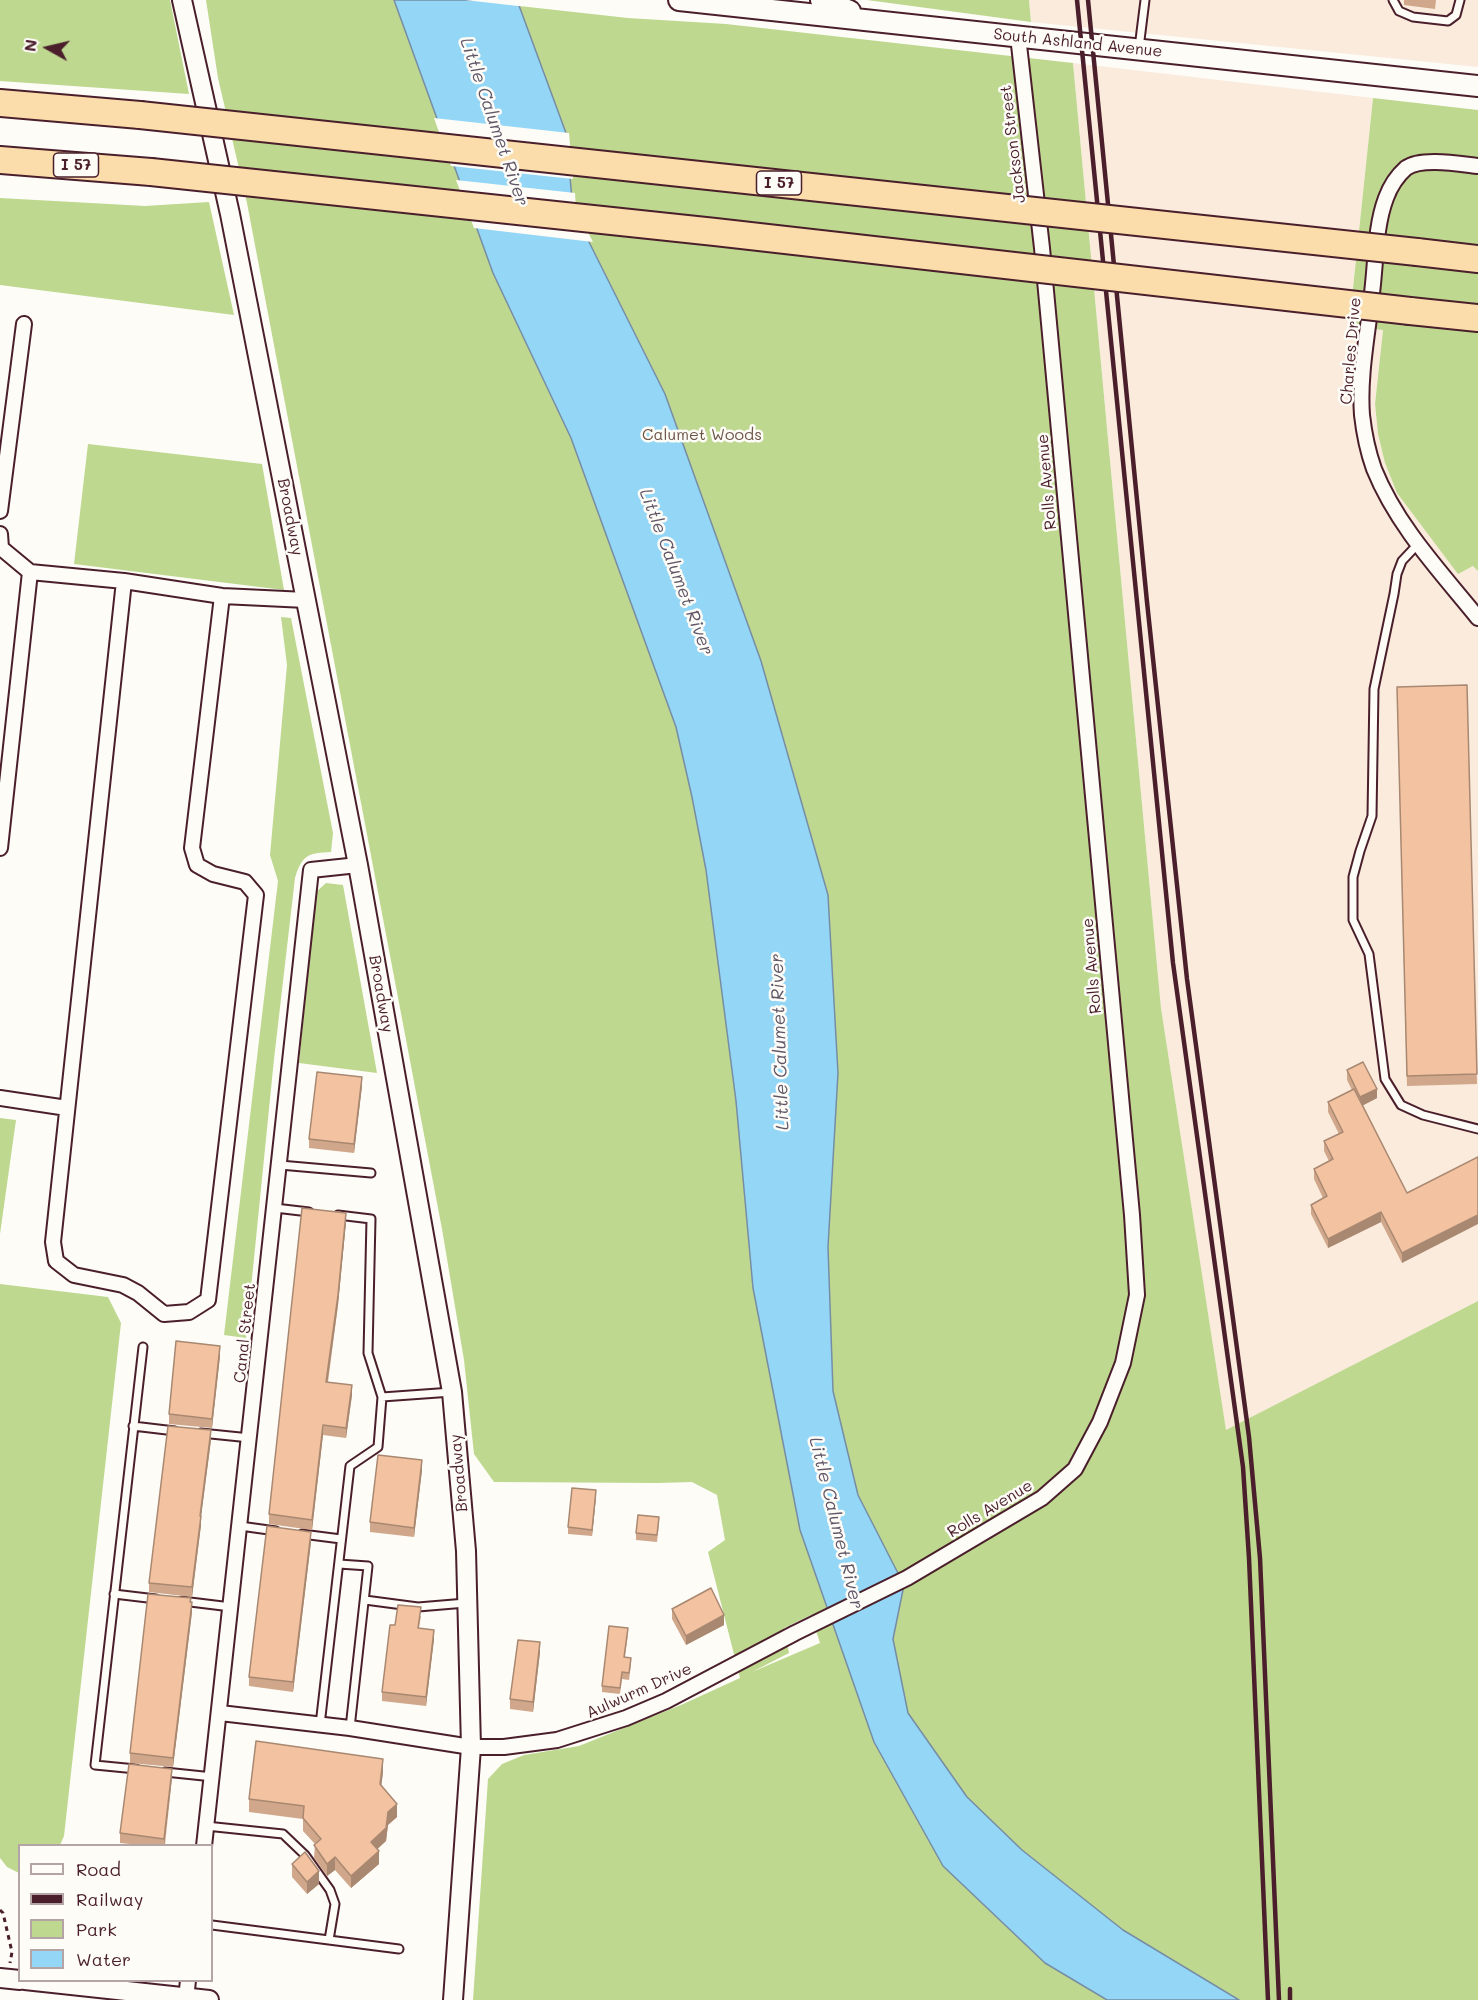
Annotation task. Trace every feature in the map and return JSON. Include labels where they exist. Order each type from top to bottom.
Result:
[{"type":"highway","name":"I 57","points":[[0,103],[141,114],[1478,259]]},
{"type":"highway","name":"I 57","points":[[0,160],[151,172],[715,232],[1478,318]]},
{"type":"main road","name":"South Ashland Avenue","points":[[679,0],[1478,86]]},
{"type":"main road","points":[[820,0],[878,21]]},
{"type":"street","name":"Broadway","points":[[182,0],[230,214],[358,865],[452,1392],[466,1551],[471,1746],[453,2000]]},
{"type":"street","name":"Jackson Street","points":[[1018,36],[1042,248]]},
{"type":"street","name":"Charles Drive","points":[[1478,166],[1419,163],[1409,166],[1399,174],[1391,186],[1380,217],[1362,382],[1362,415],[1366,441],[1386,497],[1403,525],[1478,618]]},
{"type":"street","name":"Rolls Avenue","points":[[907,1578],[1042,1498],[1075,1469],[1100,1422],[1123,1363],[1137,1295],[1132,1215],[1042,248]]},
{"type":"street","points":[[0,511],[24,324]]},
{"type":"street","points":[[0,534],[1,548],[30,572],[124,581],[222,596],[306,600]]},
{"type":"street","points":[[0,848],[30,572]]},
{"type":"street","points":[[124,581],[53,1242],[56,1261],[74,1275],[123,1285],[138,1293],[164,1314],[189,1312],[208,1300],[256,895],[246,882],[213,874],[197,865],[192,848],[222,596]]},
{"type":"street","name":"Canal Street","points":[[204,1844],[312,870],[358,865]]},
{"type":"street","points":[[0,1098],[67,1108]]},
{"type":"street","name":"Aulwurm Drive","points":[[220,1713],[350,1728],[471,1746],[529,1745],[557,1740],[617,1722],[666,1701],[795,1632],[907,1578]]},
{"type":"street","points":[[5,1970],[18,1979]]},
{"type":"street","points":[[61,1982],[187,1993],[209,2000]]},
{"type":"lane","points":[[1139,49],[1145,0]]},
{"type":"lane","points":[[1393,0],[1399,11],[1413,17],[1448,21],[1456,15],[1460,0]]},
{"type":"lane","points":[[1418,544],[1402,561],[1397,574],[1374,689],[1372,816],[1353,878],[1353,920],[1369,954],[1385,1079],[1401,1105],[1423,1115],[1478,1129]]},
{"type":"lane","points":[[280,1165],[371,1173]]},
{"type":"lane","points":[[275,1208],[314,1212]]},
{"type":"lane","points":[[320,1725],[350,1466],[378,1448],[382,1397],[368,1353],[371,1219],[326,1214]]},
{"type":"lane","points":[[140,1770],[94,1765],[143,1347]]},
{"type":"lane","points":[[382,1397],[452,1392]]},
{"type":"lane","points":[[133,1426],[179,1431]]},
{"type":"lane","points":[[190,1432],[250,1438]]},
{"type":"lane","points":[[240,1526],[288,1532]]},
{"type":"lane","points":[[299,1534],[341,1539]]},
{"type":"lane","points":[[339,1563],[368,1566],[350,1728]]},
{"type":"lane","points":[[114,1594],[159,1599]]},
{"type":"lane","points":[[171,1600],[232,1607]]},
{"type":"lane","points":[[364,1600],[418,1607],[468,1603]]},
{"type":"lane","points":[[151,1771],[213,1777]]},
{"type":"lane","points":[[206,1826],[283,1834],[305,1855],[330,1890],[335,1904],[329,1940]]},
{"type":"lane","points":[[213,1925],[399,1949]]},
{"type":"path","points":[[0,1910],[3,1913],[12,1952],[5,1970]]},
{"type":"shaded area","points":[[1029,0],[1478,0],[1478,67],[1031,22]]},
{"type":"shaded area","points":[[1073,63],[1373,98],[1349,326],[1383,329],[1375,404],[1378,434],[1385,463],[1397,493],[1458,573],[1474,566],[1478,571],[1478,1301],[1226,1431],[1161,1008]]},
{"type":"green space","points":[[0,0],[170,0],[189,94],[0,81]]},
{"type":"green space","name":"Calumet Woods","points":[[206,0],[465,0],[628,18],[726,24],[1073,63],[1161,1008],[1226,1430],[1478,1301],[1478,2000],[473,2000],[488,1779],[502,1764],[524,1755],[579,1746],[681,1705],[740,1678],[708,1552],[725,1540],[717,1495],[692,1482],[494,1482],[474,1454],[464,1360],[442,1229],[247,203],[218,78]],"holes":[[[811,1615],[820,1643],[752,1672],[789,1653],[784,1628]]]},
{"type":"green space","points":[[867,0],[1029,0],[1031,22]]},
{"type":"green space","points":[[1373,98],[1478,110],[1478,571],[1473,566],[1458,574],[1397,493],[1385,463],[1378,434],[1375,404],[1383,330],[1349,326]]},
{"type":"green space","points":[[0,198],[145,206],[209,202],[234,315],[0,285]]},
{"type":"green space","points":[[88,444],[262,464],[284,590],[74,564]]},
{"type":"green space","points":[[281,617],[291,618],[333,833],[331,852],[317,853],[307,857],[300,864],[295,878],[246,1338],[224,1335],[278,881],[270,855],[287,665]]},
{"type":"green space","points":[[326,883],[343,885],[377,1073],[299,1063],[316,892]]},
{"type":"green space","points":[[0,1118],[16,1120],[0,1234]]},
{"type":"green space","points":[[0,1284],[108,1297],[121,1323],[64,1836],[60,1844],[18,1844],[18,1872],[7,1867],[0,1858]]},
{"type":"water","name":"Little Calumet River","points":[[394,0],[517,0],[566,133],[573,210],[665,394],[761,661],[828,895],[838,1073],[828,1247],[833,1391],[858,1495],[904,1585],[893,1639],[908,1713],[967,1797],[1022,1850],[1123,1930],[1239,2000],[1107,2000],[1045,1963],[943,1866],[874,1742],[800,1530],[753,1288],[736,1101],[706,870],[676,727],[571,438],[493,273]]},
{"type":"pier","points":[[465,0],[520,0],[522,6],[518,6]]},
{"type":"pier","points":[[434,118],[569,133],[573,179],[451,166]]},
{"type":"pier","points":[[456,180],[575,193],[576,209],[593,242],[474,228]]},
{"type":"building","points":[[1467,685],[1477,1074],[1407,1076],[1397,687]]},
{"type":"building","points":[[1363,1062],[1377,1089],[1360,1097],[1347,1070]]},
{"type":"building","points":[[317,1072],[362,1077],[354,1144],[309,1139]]},
{"type":"building","points":[[1354,1089],[1407,1193],[1478,1157],[1478,1215],[1402,1253],[1381,1212],[1328,1239],[1311,1205],[1327,1196],[1314,1169],[1333,1159],[1324,1141],[1343,1132],[1328,1102]]},
{"type":"building","points":[[302,1208],[346,1213],[326,1382],[352,1385],[346,1428],[323,1425],[312,1520],[269,1514]]},
{"type":"building","points":[[176,1341],[220,1346],[212,1419],[169,1414]]},
{"type":"building","points":[[168,1426],[211,1430],[192,1587],[149,1583]]},
{"type":"building","points":[[378,1455],[422,1460],[414,1528],[370,1522]]},
{"type":"building","points":[[572,1488],[596,1490],[592,1530],[568,1527]]},
{"type":"building","points":[[638,1515],[659,1517],[657,1535],[636,1533]]},
{"type":"building","points":[[267,1526],[311,1532],[293,1682],[249,1677]]},
{"type":"building","points":[[711,1588],[724,1615],[686,1636],[672,1609]]},
{"type":"building","points":[[148,1594],[191,1598],[190,1602],[192,1602],[173,1758],[130,1753]]},
{"type":"building","points":[[398,1605],[421,1607],[418,1628],[434,1630],[426,1697],[382,1692],[390,1625],[395,1625]]},
{"type":"building","points":[[609,1626],[628,1628],[624,1657],[631,1658],[629,1673],[622,1672],[620,1688],[602,1686]]},
{"type":"building","points":[[518,1640],[540,1642],[533,1702],[510,1699]]},
{"type":"building","points":[[256,1741],[383,1759],[380,1784],[397,1804],[388,1812],[386,1828],[371,1842],[379,1851],[351,1876],[335,1857],[327,1864],[314,1845],[321,1839],[303,1818],[304,1806],[249,1799]]},
{"type":"building","points":[[129,1764],[172,1769],[164,1839],[120,1833]]},
{"type":"building","points":[[305,1852],[319,1871],[307,1882],[292,1864]]},
{"type":"railway","points":[[1077,0],[1173,963],[1243,1467],[1268,2000]]},
{"type":"railway","points":[[1088,0],[1147,602],[1187,979],[1249,1437],[1260,1558],[1279,2000]]},
{"type":"railway","points":[[1290,1989],[1290,2000]]}]
